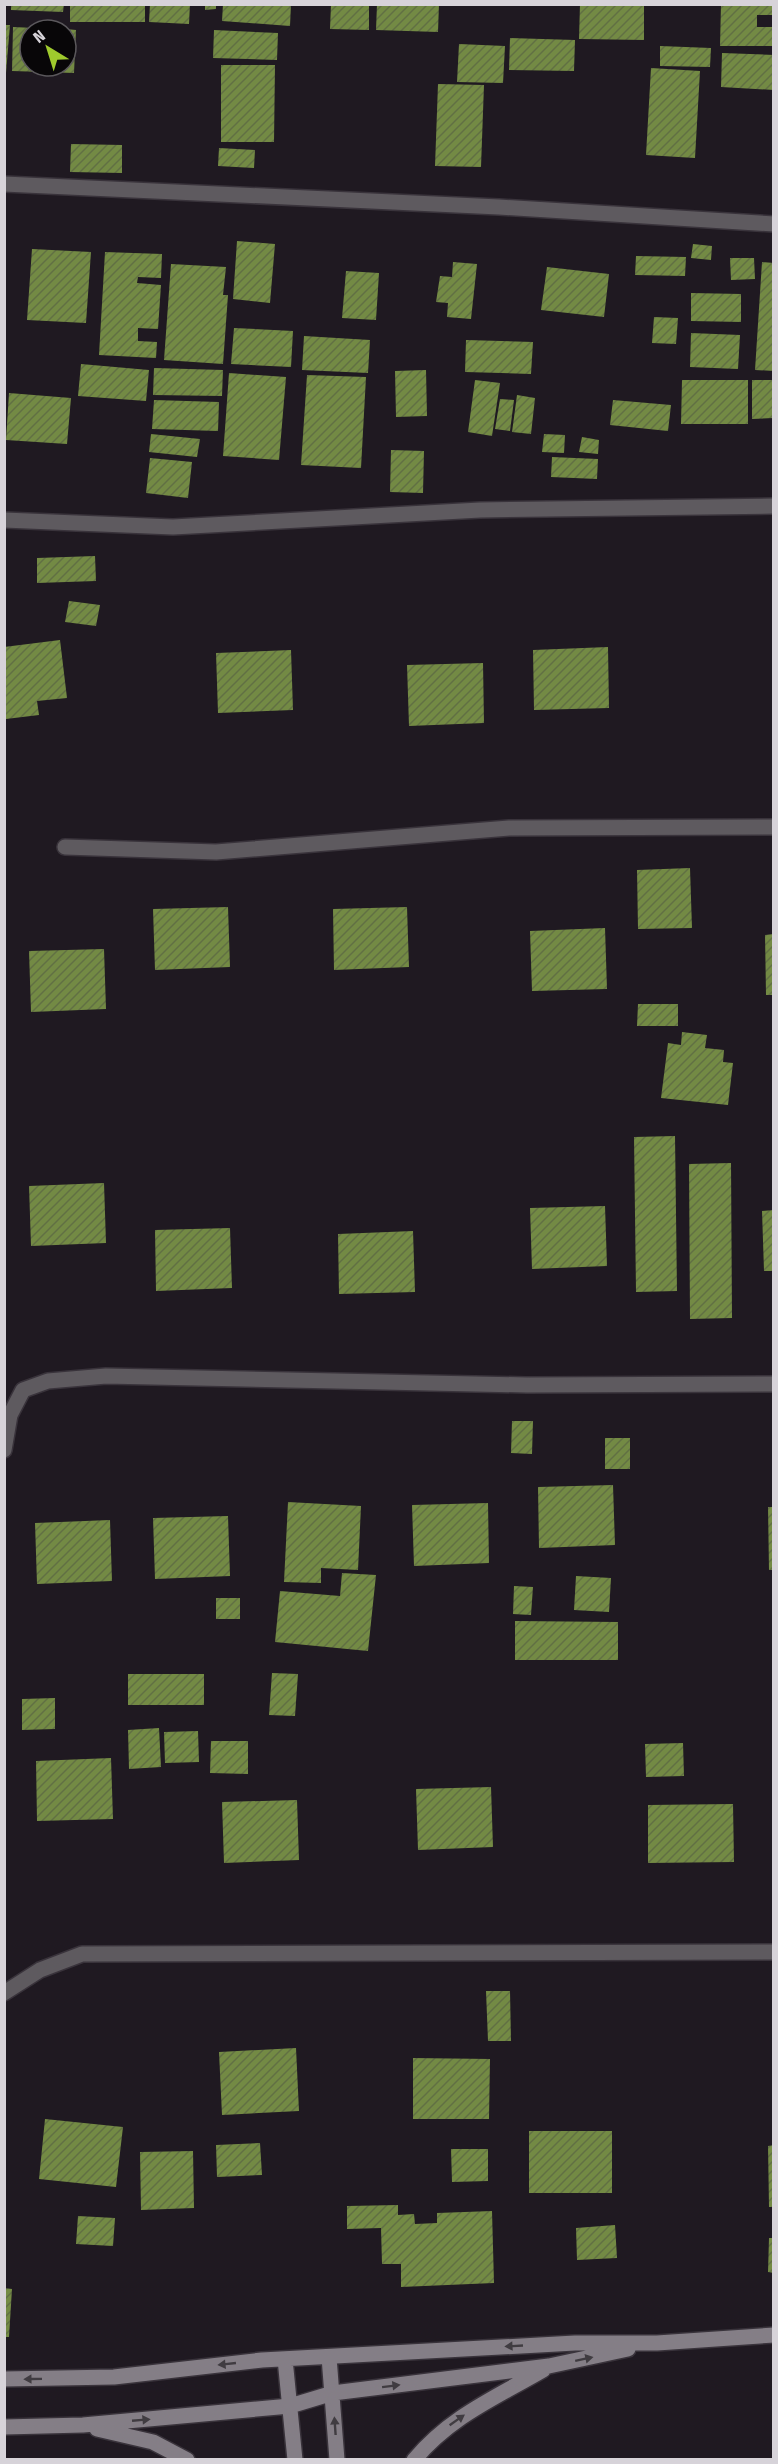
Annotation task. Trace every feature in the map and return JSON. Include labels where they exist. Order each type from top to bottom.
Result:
[{"type":"street","points":[[4,184],[499,207],[774,224]]},
{"type":"street","points":[[4,520],[173,527],[480,510],[774,506]]},
{"type":"street","points":[[65,847],[216,852],[509,828],[774,827]]},
{"type":"street","points":[[4,1450],[10,1416],[22,1390],[60,1380],[106,1376],[527,1384],[774,1384]]},
{"type":"street","points":[[4,1993],[40,1970],[82,1953],[774,1952]]},
{"type":"street","points":[[4,2379],[114,2377],[285,2359],[575,2343],[657,2343],[774,2335]]},
{"type":"street","points":[[4,2427],[83,2425],[290,2406],[333,2393],[549,2366],[657,2343]]},
{"type":"street","points":[[329,2357],[337,2460]]},
{"type":"street","points":[[285,2359],[295,2460]]},
{"type":"street","points":[[414,2460],[426,2445],[486,2399],[549,2366]]},
{"type":"street","points":[[83,2425],[153,2442],[188,2460]]},
{"type":"building","points":[[11,4],[64,4],[63,12],[11,10]]},
{"type":"building","points":[[70,4],[145,4],[145,22],[78,22],[78,18],[70,18]]},
{"type":"building","points":[[150,4],[190,4],[189,24],[149,22]]},
{"type":"building","points":[[205,4],[216,4],[216,9],[205,10]]},
{"type":"building","points":[[223,4],[291,4],[290,26],[222,21]]},
{"type":"building","points":[[331,4],[369,4],[369,30],[330,29]]},
{"type":"building","points":[[377,4],[439,4],[438,32],[376,30]]},
{"type":"building","points":[[580,4],[644,4],[644,40],[579,39]]},
{"type":"building","points":[[721,4],[774,4],[774,15],[757,15],[757,27],[774,27],[774,46],[720,46]]},
{"type":"building","points":[[4,25],[10,25],[6,73],[4,73]]},
{"type":"building","points":[[13,27],[18,27],[18,71],[12,71]]},
{"type":"building","points":[[214,30],[278,33],[277,60],[213,58]]},
{"type":"building","points":[[510,38],[575,40],[574,71],[509,70]]},
{"type":"building","points":[[459,44],[505,46],[503,83],[457,82]]},
{"type":"building","points":[[660,46],[711,48],[710,67],[660,66]]},
{"type":"building","points":[[722,53],[774,55],[774,90],[721,87]]},
{"type":"building","points":[[221,65],[275,65],[274,142],[221,142]]},
{"type":"building","points":[[651,68],[700,71],[695,158],[646,155]]},
{"type":"building","points":[[438,84],[484,85],[481,167],[435,166]]},
{"type":"building","points":[[71,144],[122,145],[122,173],[70,172]]},
{"type":"building","points":[[219,148],[255,150],[254,168],[218,166]]},
{"type":"building","points":[[237,241],[275,244],[270,303],[233,299]]},
{"type":"building","points":[[693,244],[712,246],[711,260],[691,258]]},
{"type":"building","points":[[32,249],[91,252],[86,323],[27,320]]},
{"type":"building","points":[[105,252],[162,254],[161,278],[138,277],[137,283],[161,285],[158,329],[138,328],[138,341],[157,342],[156,358],[99,355]]},
{"type":"building","points":[[636,256],[686,257],[685,276],[635,275]]},
{"type":"building","points":[[730,258],[754,258],[755,279],[731,280]]},
{"type":"building","points":[[453,262],[477,264],[471,319],[447,317],[448,303],[436,302],[440,276],[452,277]]},
{"type":"building","points":[[762,262],[774,263],[774,371],[755,370]]},
{"type":"building","points":[[171,264],[226,267],[223,295],[228,295],[223,364],[164,360]]},
{"type":"building","points":[[547,267],[609,274],[604,317],[541,310]]},
{"type":"building","points":[[346,271],[379,273],[376,320],[342,318]]},
{"type":"building","points":[[691,293],[741,294],[741,322],[691,321]]},
{"type":"building","points":[[654,317],[678,318],[676,344],[652,343]]},
{"type":"building","points":[[234,328],[293,331],[291,367],[231,364]]},
{"type":"building","points":[[691,333],[740,335],[738,369],[690,367]]},
{"type":"building","points":[[304,336],[370,340],[368,373],[302,370]]},
{"type":"building","points":[[466,340],[533,342],[531,374],[465,372]]},
{"type":"building","points":[[81,364],[149,370],[146,401],[78,396]]},
{"type":"building","points":[[154,368],[223,370],[222,396],[153,395]]},
{"type":"building","points":[[426,370],[427,416],[396,417],[395,371]]},
{"type":"building","points":[[229,373],[286,377],[279,460],[223,456]]},
{"type":"building","points":[[307,375],[366,377],[361,468],[301,465]]},
{"type":"building","points":[[475,380],[500,383],[492,436],[468,432]]},
{"type":"building","points":[[682,380],[748,380],[748,424],[681,424]]},
{"type":"building","points":[[752,380],[774,380],[774,418],[752,419]]},
{"type":"building","points":[[9,393],[71,398],[67,444],[6,440]]},
{"type":"building","points":[[517,395],[535,398],[531,434],[512,432]]},
{"type":"building","points":[[500,399],[514,400],[510,431],[495,429]]},
{"type":"building","points":[[154,400],[219,402],[218,431],[152,429]]},
{"type":"building","points":[[613,400],[671,405],[668,431],[610,425]]},
{"type":"building","points":[[151,434],[200,439],[197,457],[149,452]]},
{"type":"building","points":[[544,434],[565,435],[564,453],[542,452]]},
{"type":"building","points":[[582,437],[599,440],[598,454],[579,452]]},
{"type":"building","points":[[391,450],[424,451],[423,493],[390,492]]},
{"type":"building","points":[[552,457],[598,459],[597,479],[551,477]]},
{"type":"building","points":[[150,458],[192,462],[188,498],[146,493]]},
{"type":"building","points":[[95,556],[96,581],[37,583],[37,558]]},
{"type":"building","points":[[69,601],[100,605],[96,626],[65,622]]},
{"type":"building","points":[[60,640],[67,698],[37,701],[39,715],[6,719],[4,647]]},
{"type":"building","points":[[608,647],[609,708],[534,710],[533,650]]},
{"type":"building","points":[[291,650],[293,710],[218,713],[216,653]]},
{"type":"building","points":[[483,663],[484,723],[409,726],[407,665]]},
{"type":"building","points":[[690,868],[692,928],[638,929],[637,870]]},
{"type":"building","points":[[228,907],[230,967],[155,970],[153,909]]},
{"type":"building","points":[[407,907],[409,967],[334,970],[333,909]]},
{"type":"building","points":[[605,928],[607,989],[532,991],[530,931]]},
{"type":"building","points":[[774,934],[774,995],[766,995],[765,935]]},
{"type":"building","points":[[104,949],[106,1009],[31,1012],[29,951]]},
{"type":"building","points":[[638,1004],[678,1004],[678,1026],[637,1026]]},
{"type":"building","points":[[682,1032],[707,1035],[705,1048],[724,1050],[723,1062],[733,1063],[728,1105],[661,1098],[668,1043],[681,1045]]},
{"type":"building","points":[[675,1136],[677,1291],[636,1292],[634,1137]]},
{"type":"building","points":[[731,1163],[732,1318],[690,1319],[689,1164]]},
{"type":"building","points":[[104,1183],[106,1243],[31,1246],[29,1186]]},
{"type":"building","points":[[605,1206],[607,1266],[532,1269],[530,1208]]},
{"type":"building","points":[[774,1210],[774,1271],[764,1271],[762,1211]]},
{"type":"building","points":[[230,1228],[232,1288],[156,1291],[155,1230]]},
{"type":"building","points":[[413,1231],[415,1292],[339,1294],[338,1234]]},
{"type":"building","points":[[512,1421],[533,1421],[532,1454],[511,1453]]},
{"type":"building","points":[[605,1438],[630,1438],[630,1469],[605,1469]]},
{"type":"building","points":[[613,1485],[615,1545],[539,1548],[538,1487]]},
{"type":"building","points":[[288,1502],[361,1506],[358,1570],[321,1568],[321,1583],[284,1582]]},
{"type":"building","points":[[488,1503],[489,1563],[414,1566],[412,1505]]},
{"type":"building","points":[[768,1507],[774,1507],[774,1570],[769,1570]]},
{"type":"building","points":[[228,1516],[230,1576],[155,1579],[153,1518]]},
{"type":"building","points":[[110,1520],[112,1581],[37,1584],[35,1523]]},
{"type":"building","points":[[342,1573],[376,1575],[368,1651],[275,1642],[280,1591],[340,1596]]},
{"type":"building","points":[[576,1576],[611,1578],[609,1612],[574,1610]]},
{"type":"building","points":[[514,1586],[533,1587],[531,1615],[513,1614]]},
{"type":"building","points":[[216,1598],[240,1598],[240,1619],[216,1619]]},
{"type":"building","points":[[515,1621],[618,1622],[618,1660],[515,1660]]},
{"type":"building","points":[[272,1673],[298,1674],[295,1716],[269,1715]]},
{"type":"building","points":[[128,1674],[204,1674],[204,1705],[128,1705]]},
{"type":"building","points":[[55,1698],[55,1729],[22,1730],[22,1699]]},
{"type":"building","points":[[159,1728],[161,1767],[129,1769],[128,1730]]},
{"type":"building","points":[[198,1731],[199,1762],[165,1763],[164,1732]]},
{"type":"building","points":[[211,1741],[248,1741],[248,1774],[210,1773]]},
{"type":"building","points":[[683,1743],[684,1776],[646,1777],[645,1744]]},
{"type":"building","points":[[111,1758],[113,1819],[37,1821],[36,1761]]},
{"type":"building","points":[[491,1787],[493,1847],[418,1850],[416,1789]]},
{"type":"building","points":[[297,1800],[299,1860],[224,1863],[222,1802]]},
{"type":"building","points":[[733,1804],[734,1862],[648,1863],[648,1805]]},
{"type":"building","points":[[486,1991],[510,1991],[511,2041],[488,2041]]},
{"type":"building","points":[[296,2048],[299,2111],[222,2115],[219,2052]]},
{"type":"building","points":[[413,2058],[490,2059],[489,2119],[413,2119]]},
{"type":"building","points":[[45,2119],[123,2127],[116,2187],[39,2179]]},
{"type":"building","points":[[529,2131],[612,2131],[612,2193],[529,2193]]},
{"type":"building","points":[[260,2143],[262,2175],[217,2177],[216,2145]]},
{"type":"building","points":[[774,2145],[774,2207],[769,2207],[768,2146]]},
{"type":"building","points":[[451,2149],[488,2149],[488,2181],[452,2182]]},
{"type":"building","points":[[193,2151],[194,2208],[141,2210],[140,2152]]},
{"type":"building","points":[[398,2205],[398,2215],[414,2214],[415,2224],[437,2223],[437,2213],[492,2211],[494,2283],[401,2287],[401,2264],[382,2264],[381,2228],[347,2229],[347,2206]]},
{"type":"building","points":[[78,2216],[115,2218],[113,2246],[76,2244]]},
{"type":"building","points":[[615,2225],[617,2258],[577,2260],[576,2228]]},
{"type":"building","points":[[769,2238],[774,2238],[774,2273],[768,2272]]},
{"type":"building","points":[[4,2288],[12,2289],[9,2337],[4,2337]]}]
